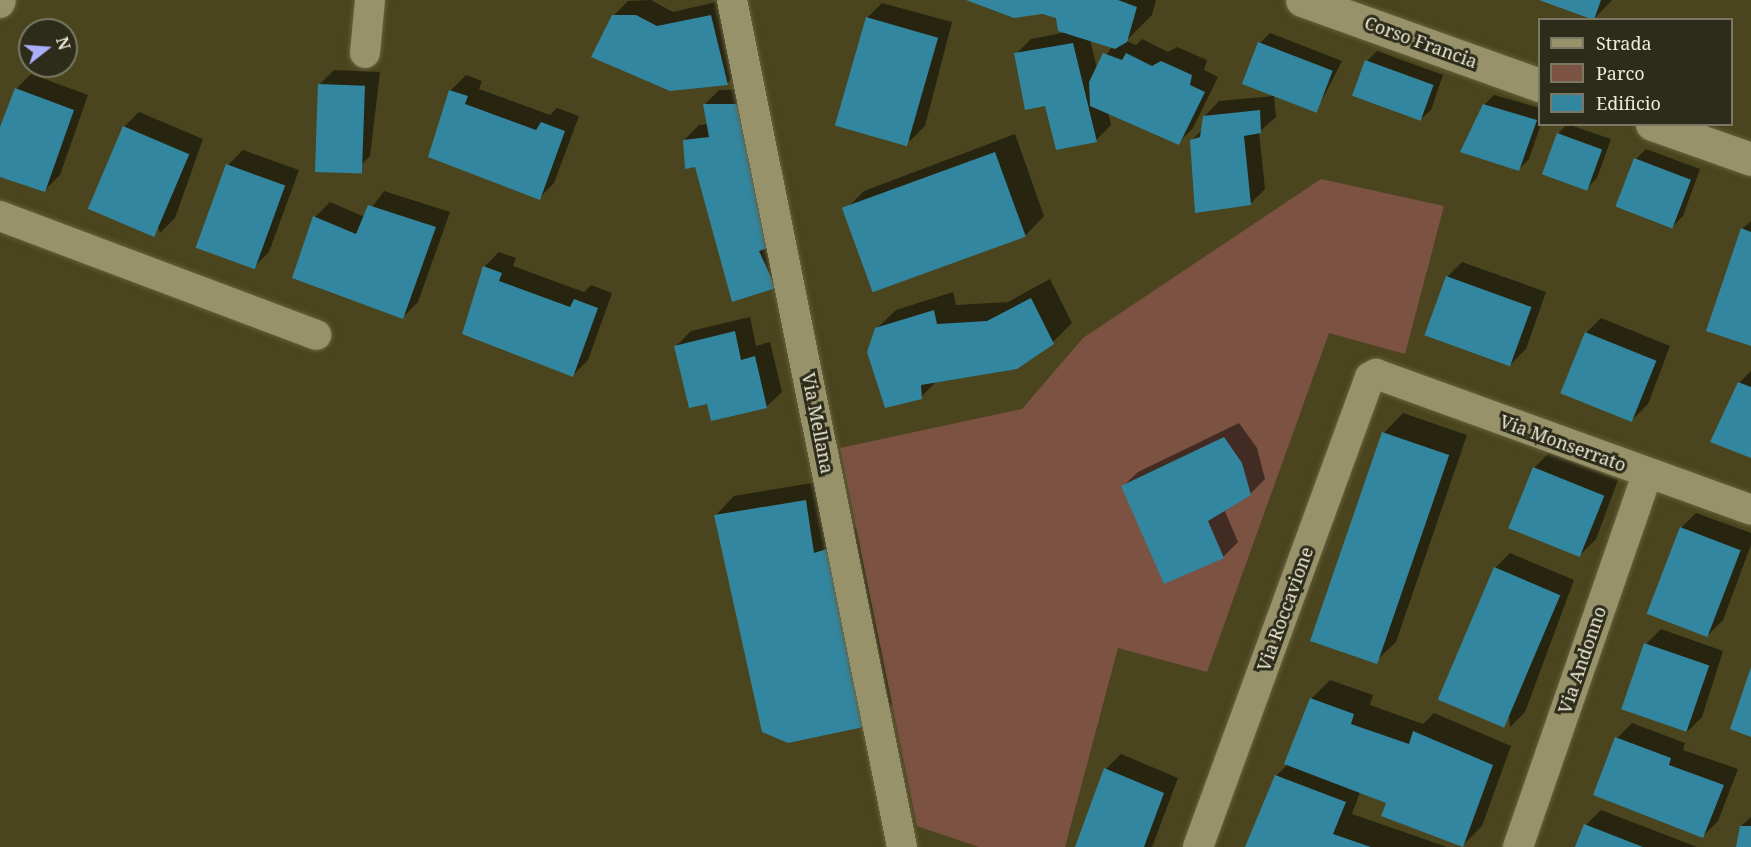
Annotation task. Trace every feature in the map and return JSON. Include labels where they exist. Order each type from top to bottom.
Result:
[{"type":"main road","name":"Corso Francia","points":[[1302,0],[1538,85]]},
{"type":"main road","points":[[1658,126],[1751,159]]},
{"type":"street","points":[[365,53],[370,0]]},
{"type":"street","name":"Via Mellana","points":[[732,0],[903,847]]},
{"type":"street","points":[[0,216],[316,335]]},
{"type":"street","name":"Via Monserrato","points":[[1376,374],[1751,510]]},
{"type":"street","name":"Via Roccavione","points":[[1198,847],[1370,377],[1376,374]]},
{"type":"street","name":"Via Andonno","points":[[1518,847],[1647,474]]},
{"type":"green space","points":[[1321,179],[1444,206],[1405,354],[1329,333],[1207,672],[1118,648],[1065,847],[979,847],[917,826],[840,448],[1022,409],[1083,338]]},
{"type":"building","points":[[966,0],[1118,0],[1137,7],[1127,42],[1115,49],[1058,31],[1056,18],[1042,14],[1014,18]]},
{"type":"building","points":[[1539,0],[1601,0],[1595,18],[1588,18]]},
{"type":"building","points":[[612,15],[636,15],[657,26],[711,15],[728,85],[670,91],[591,57]]},
{"type":"building","points":[[866,17],[938,38],[907,146],[835,126]]},
{"type":"building","points":[[1258,42],[1333,71],[1317,113],[1242,84]]},
{"type":"building","points":[[1073,43],[1097,142],[1056,150],[1045,106],[1025,110],[1014,53]]},
{"type":"building","points":[[1103,53],[1122,60],[1126,53],[1152,66],[1161,61],[1192,75],[1190,85],[1205,92],[1179,145],[1090,106],[1089,82]]},
{"type":"building","points":[[1365,60],[1434,85],[1421,121],[1352,96]]},
{"type":"building","points":[[318,84],[365,86],[362,174],[315,172]]},
{"type":"building","points":[[15,88],[74,110],[45,192],[0,177],[0,127]]},
{"type":"building","points":[[449,90],[468,96],[465,104],[536,130],[541,122],[565,131],[540,200],[428,157]]},
{"type":"building","points":[[703,104],[740,104],[768,248],[759,251],[776,288],[732,302],[695,167],[685,169],[683,140],[709,137]]},
{"type":"building","points":[[1483,104],[1537,120],[1519,171],[1460,152]]},
{"type":"building","points":[[1260,110],[1261,133],[1244,136],[1251,205],[1195,213],[1190,140],[1200,137],[1203,116]]},
{"type":"building","points":[[123,126],[189,154],[154,237],[88,209]]},
{"type":"building","points":[[1557,133],[1602,149],[1587,191],[1542,174]]},
{"type":"building","points":[[995,152],[1026,237],[873,292],[842,208]]},
{"type":"building","points":[[1634,158],[1691,180],[1672,228],[1615,207]]},
{"type":"building","points":[[226,164],[285,186],[255,269],[196,248]]},
{"type":"building","points":[[368,205],[436,227],[403,319],[292,278],[313,216],[356,234]]},
{"type":"building","points":[[1741,228],[1751,232],[1751,346],[1706,331]]},
{"type":"building","points":[[483,266],[502,273],[499,281],[570,307],[574,299],[598,308],[573,377],[462,334]]},
{"type":"building","points":[[1446,276],[1532,307],[1510,366],[1424,335]]},
{"type":"building","points":[[1031,298],[1054,344],[1017,369],[921,385],[922,399],[885,408],[867,352],[875,328],[934,310],[937,324],[987,321]]},
{"type":"building","points":[[735,331],[741,360],[755,356],[767,408],[711,421],[707,404],[689,408],[674,346]]},
{"type":"building","points":[[1585,332],[1656,361],[1632,422],[1560,393]]},
{"type":"building","points":[[1738,382],[1751,387],[1751,458],[1710,442]]},
{"type":"building","points":[[1382,432],[1449,455],[1377,664],[1310,641]]},
{"type":"building","points":[[1224,437],[1242,463],[1251,495],[1208,521],[1224,558],[1164,584],[1121,486]]},
{"type":"building","points":[[1533,467],[1604,496],[1580,557],[1508,528]]},
{"type":"building","points":[[806,500],[814,553],[836,546],[873,725],[788,743],[762,732],[714,515]]},
{"type":"building","points":[[1680,527],[1741,550],[1707,637],[1647,614]]},
{"type":"building","points":[[1494,567],[1560,595],[1504,728],[1438,700]]},
{"type":"building","points":[[1644,643],[1709,665],[1686,732],[1621,709]]},
{"type":"building","points":[[1751,667],[1751,737],[1730,729]]},
{"type":"building","points":[[1310,698],[1354,714],[1351,724],[1409,744],[1413,731],[1493,765],[1463,847],[1381,816],[1386,803],[1284,764]]},
{"type":"building","points":[[1615,737],[1671,758],[1669,765],[1724,785],[1703,838],[1593,795]]},
{"type":"building","points":[[1104,768],[1164,793],[1144,847],[1075,847]]},
{"type":"building","points":[[1275,775],[1346,802],[1333,834],[1371,847],[1245,847]]},
{"type":"building","points":[[1584,824],[1643,847],[1575,847]]},
{"type":"building","points":[[1740,826],[1751,826],[1751,847],[1736,847]]}]
